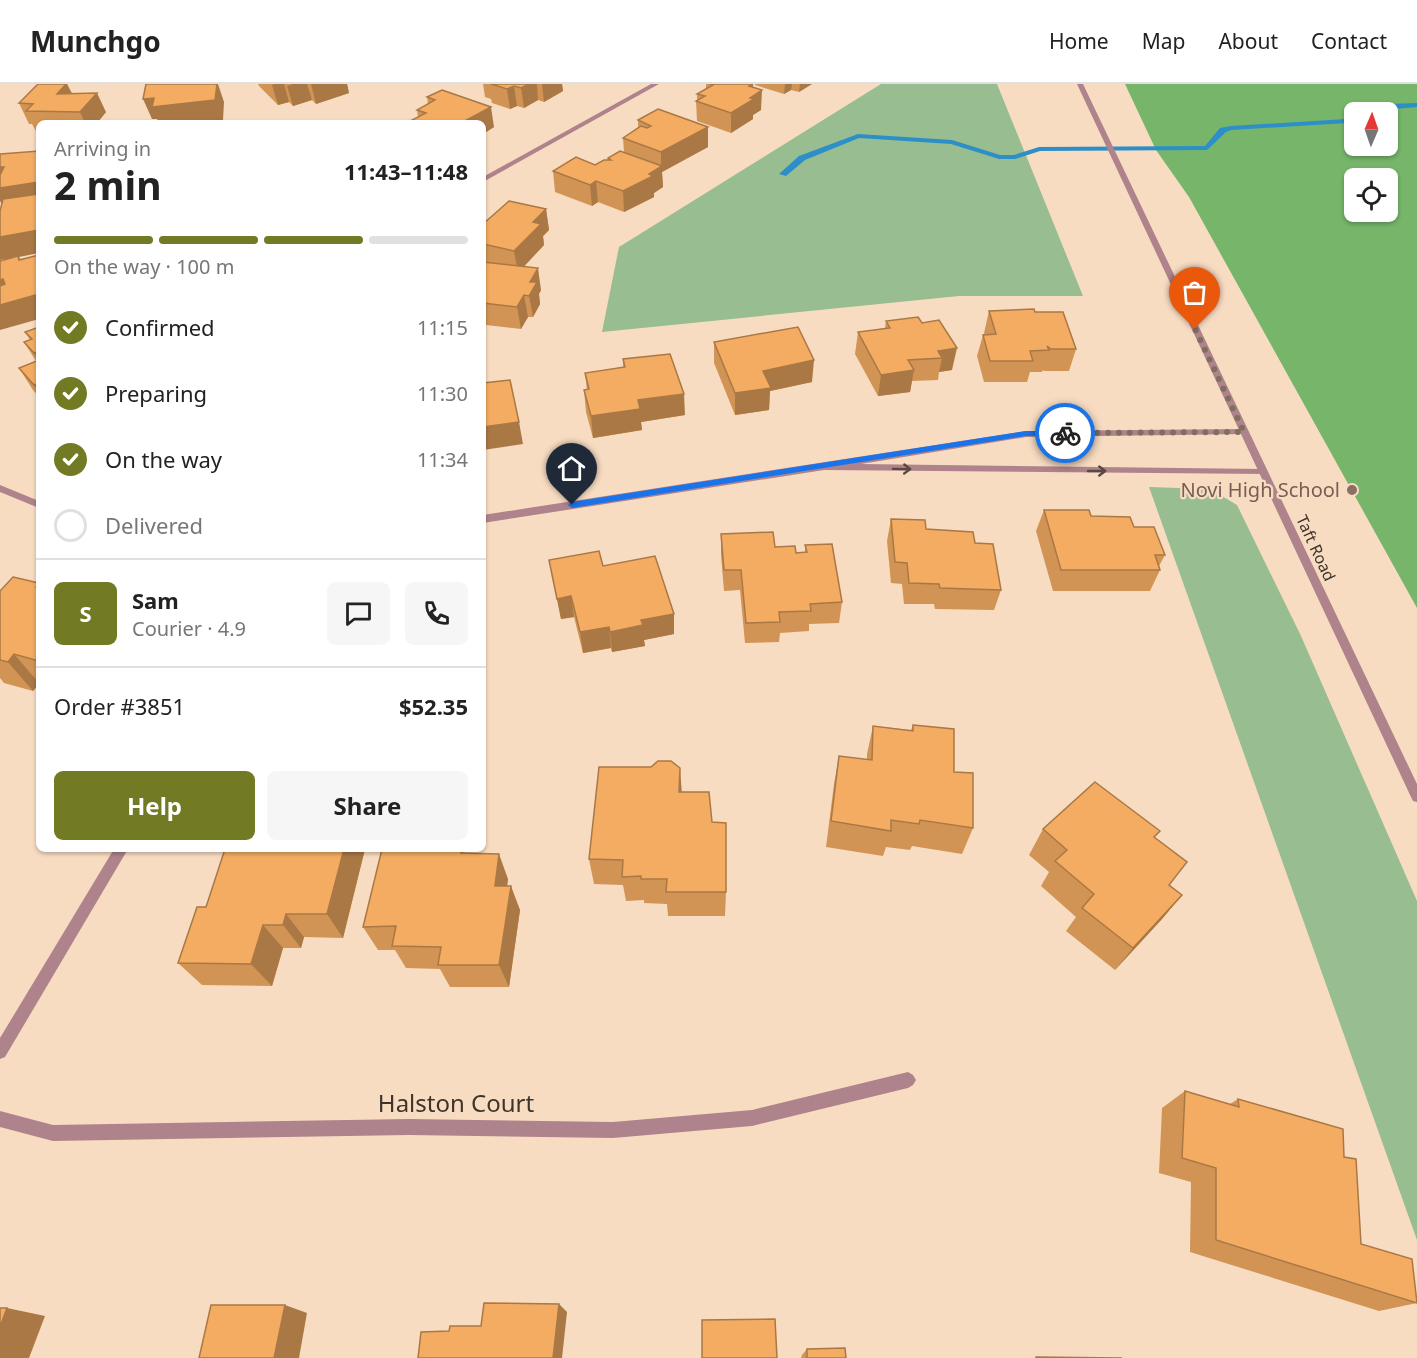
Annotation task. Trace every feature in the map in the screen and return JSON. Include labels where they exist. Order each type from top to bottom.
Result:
[{"type":"street","points":[[486,178],[656,84]]},
{"type":"street","name":"Taft Road","points":[[1080,84],[1417,797]]},
{"type":"street","points":[[486,519],[1026,434],[1244,432]]},
{"type":"street","points":[[824,467],[1263,472]]},
{"type":"street","points":[[0,488],[36,504]]},
{"type":"street","points":[[0,1052],[119,852]]},
{"type":"street","name":"Halston Court","points":[[0,1119],[53,1133],[409,1127],[613,1130],[752,1118],[908,1080]]},
{"type":"green space","points":[[881,84],[997,84],[1083,296],[959,296],[602,332],[619,247]]},
{"type":"green space","name":"Novi High School","points":[[1125,84],[1417,84],[1417,608],[1189,197],[1156,150]]},
{"type":"green space","points":[[1149,487],[1210,489],[1237,505],[1301,636],[1417,901],[1417,1240]]},
{"type":"building","points":[[38,84],[66,84],[57,94],[97,93],[80,112],[26,111],[33,104],[19,103]]},
{"type":"building","points":[[146,84],[217,84],[215,100],[152,107],[154,98],[143,99]]},
{"type":"building","points":[[491,84],[529,84],[521,88],[514,86],[507,89]]},
{"type":"building","points":[[710,84],[753,84],[749,86],[762,90],[750,98],[754,99],[731,113],[696,101],[705,96],[697,94],[713,85]]},
{"type":"building","points":[[442,90],[491,107],[467,120],[412,120],[426,113],[417,110],[435,100],[427,97]]},
{"type":"building","points":[[658,109],[708,127],[661,152],[623,138],[641,126],[647,128],[651,126],[638,120]]},
{"type":"building","points":[[36,151],[36,182],[0,188],[0,175],[4,167],[0,167],[0,154]]},
{"type":"building","points":[[620,151],[662,166],[649,174],[653,176],[623,191],[596,181],[590,185],[553,171],[576,157],[595,165],[604,160],[611,160],[608,158]]},
{"type":"building","points":[[36,194],[36,231],[0,237],[0,211],[3,199]]},
{"type":"building","points":[[509,201],[546,209],[533,222],[541,224],[514,251],[486,245],[486,221]]},
{"type":"building","points":[[18,256],[19,260],[36,256],[36,295],[0,305],[0,286],[5,284],[3,279],[0,280],[0,261]]},
{"type":"building","points":[[486,262],[538,268],[530,282],[537,282],[529,296],[524,295],[517,307],[486,303]]},
{"type":"building","points":[[1034,309],[1035,312],[1063,312],[1076,349],[1051,349],[1047,346],[1049,350],[1030,351],[1033,361],[990,361],[983,335],[996,334],[989,311]]},
{"type":"building","points":[[918,317],[922,323],[939,320],[957,348],[938,351],[942,358],[908,360],[914,370],[881,375],[858,332],[890,328],[886,321]]},
{"type":"building","points":[[798,327],[814,360],[763,371],[771,388],[735,393],[714,342]]},
{"type":"building","points":[[36,328],[36,352],[34,353],[24,342],[32,339],[25,332]]},
{"type":"building","points":[[670,354],[684,394],[638,400],[640,409],[591,416],[584,390],[589,389],[585,373],[625,367],[623,359]]},
{"type":"building","points":[[36,361],[36,384],[34,385],[19,368]]},
{"type":"building","points":[[510,380],[519,422],[486,427],[486,383]]},
{"type":"building","points":[[1044,510],[1089,510],[1091,516],[1130,517],[1134,527],[1154,527],[1165,555],[1155,555],[1160,570],[1061,570]]},
{"type":"building","points":[[891,519],[925,520],[926,529],[973,532],[975,543],[993,544],[1001,590],[940,588],[939,584],[909,583],[907,563],[895,562]]},
{"type":"building","points":[[773,532],[775,547],[795,546],[796,553],[807,552],[805,545],[832,544],[842,602],[810,604],[811,611],[779,612],[780,622],[746,623],[741,570],[724,570],[721,534]]},
{"type":"building","points":[[599,551],[603,566],[655,556],[674,614],[641,620],[643,625],[610,632],[609,627],[580,632],[571,596],[557,599],[549,560]]},
{"type":"building","points":[[13,577],[36,582],[36,660],[14,654],[8,662],[0,660],[0,591]]},
{"type":"building","points":[[913,725],[954,729],[954,772],[973,773],[973,828],[920,820],[919,824],[891,820],[891,831],[831,821],[839,756],[872,760],[873,726],[913,731]]},
{"type":"building","points":[[658,761],[671,761],[680,768],[679,792],[709,792],[712,822],[726,823],[726,892],[666,892],[667,879],[641,879],[641,876],[622,877],[623,860],[589,859],[599,767],[651,767]]},
{"type":"building","points":[[1095,782],[1160,831],[1154,837],[1187,862],[1169,885],[1182,895],[1133,948],[1082,908],[1094,894],[1055,861],[1067,850],[1043,829]]},
{"type":"building","points":[[224,852],[343,852],[327,914],[286,914],[283,925],[263,925],[251,964],[178,963],[197,907],[206,907]]},
{"type":"building","points":[[381,852],[499,854],[495,886],[511,886],[499,965],[438,965],[441,947],[392,946],[396,926],[363,927]]},
{"type":"building","points":[[1185,1091],[1239,1107],[1238,1099],[1343,1129],[1344,1157],[1356,1159],[1361,1244],[1412,1259],[1417,1303],[1216,1240],[1216,1168],[1182,1158]]},
{"type":"building","points":[[484,1303],[559,1304],[553,1358],[418,1358],[421,1332],[449,1331],[450,1326],[481,1326]]},
{"type":"building","points":[[211,1305],[285,1305],[274,1358],[199,1358]]},
{"type":"building","points":[[0,1308],[7,1308],[0,1327]]},
{"type":"building","points":[[775,1319],[777,1358],[702,1358],[702,1320]]},
{"type":"building","points":[[845,1348],[846,1358],[807,1358],[807,1349]]},
{"type":"building","points":[[1036,1357],[1122,1358],[1036,1358]]},
{"type":"waterway","points":[[1398,106],[1417,105]]},
{"type":"waterway","points":[[783,174],[802,158],[858,136],[952,142],[999,157],[1015,157],[1039,149],[1207,148],[1223,130],[1231,128],[1344,121]]},
{"type":"way so far","points":[[1065,433],[1244,432],[1195,329]]},
{"type":"place","name":"Novi High School","points":[[1352,490]]},
{"type":"route","points":[[572,505],[1026,434],[1065,433]]}]
